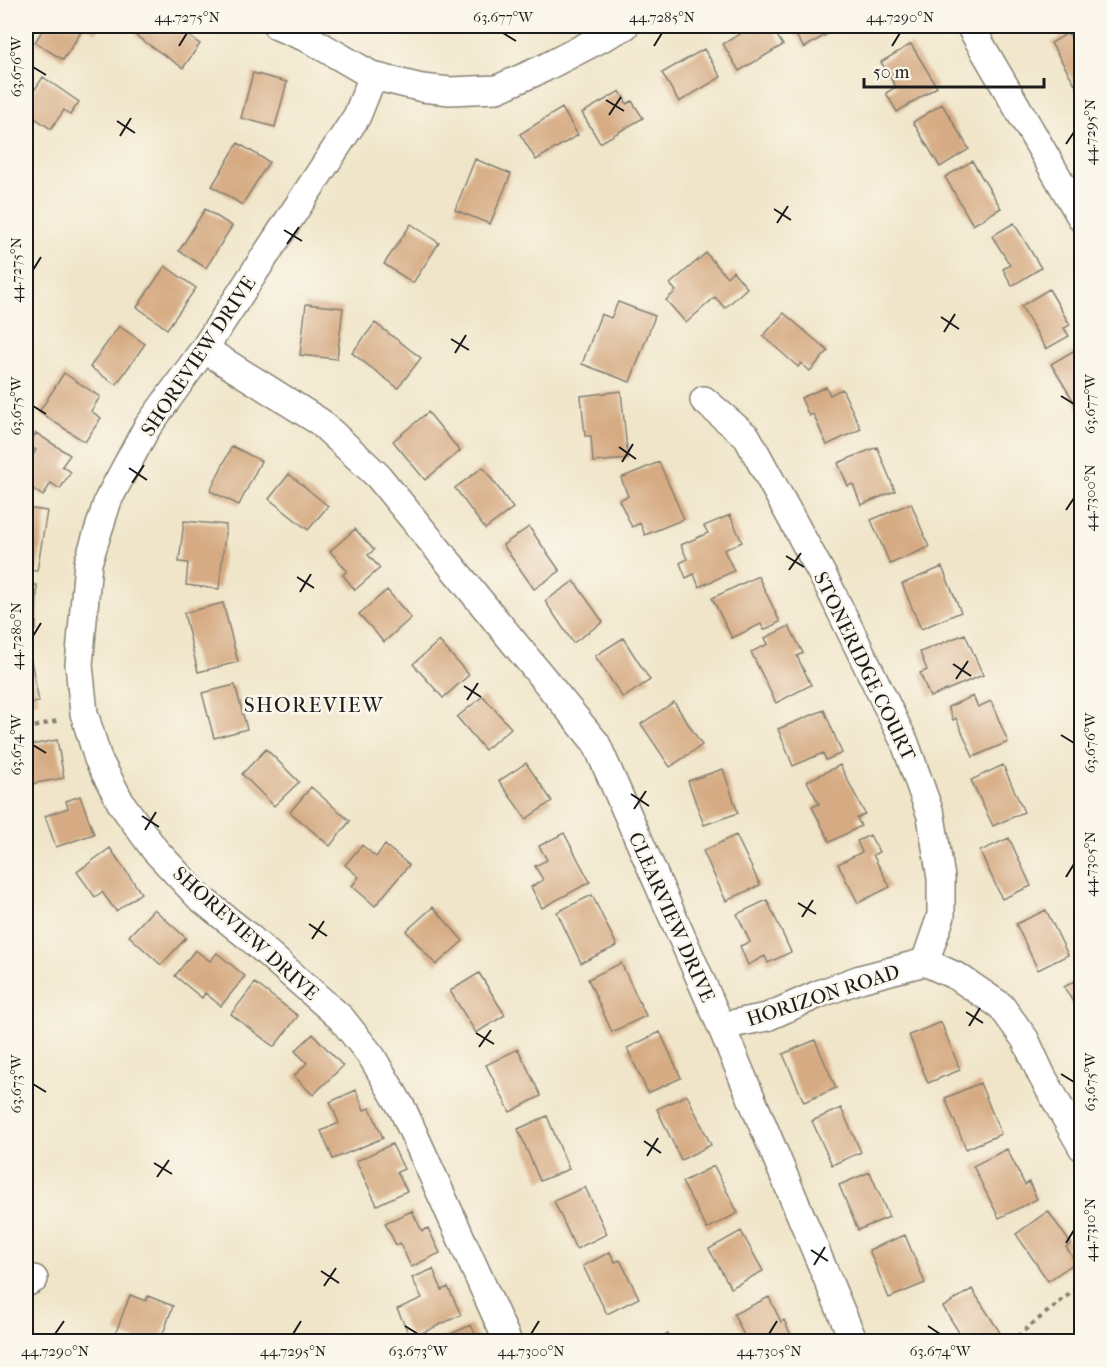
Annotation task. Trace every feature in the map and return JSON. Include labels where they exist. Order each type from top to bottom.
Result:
[{"type":"street","points":[[277,26],[309,39],[373,76],[422,88],[441,90],[497,89],[542,69],[625,26]]},
{"type":"street","points":[[970,26],[1082,219]]},
{"type":"street","name":"SHOREVIEW DRIVE","points":[[373,76],[357,116],[204,349],[146,429],[108,500],[88,563],[79,665],[84,713],[98,759],[121,803],[155,850],[199,897],[250,938],[341,1018],[372,1057],[403,1110],[507,1341]]},
{"type":"street","name":"CLEARVIEW DRIVE","points":[[204,349],[320,422],[378,476],[596,743],[721,1026],[855,1341]]},
{"type":"street","name":"STONERIDGE COURT","points":[[704,400],[747,437],[829,587],[905,743],[931,816],[941,878],[940,916],[926,962]]},
{"type":"street","name":"HORIZON ROAD","points":[[721,1026],[767,1017],[860,979],[926,962],[958,976],[1001,1006],[1025,1039],[1042,1076],[1082,1148]]},
{"type":"path","points":[[26,729],[84,713]]},
{"type":"path","points":[[1010,1341],[1082,1284]]},
{"type":"building","points":[[45,26],[85,26],[63,60],[35,42]]},
{"type":"building","points":[[85,26],[101,26],[96,33]]},
{"type":"building","points":[[142,26],[174,26],[200,44],[183,68],[135,35]]},
{"type":"building","points":[[753,26],[771,26],[783,45],[739,71],[723,44]]},
{"type":"building","points":[[790,26],[840,26],[804,48]]},
{"type":"building","points":[[1082,31],[1082,89],[1079,91],[1051,43],[1068,33],[1071,37]]},
{"type":"building","points":[[911,44],[937,87],[897,112],[886,93],[896,87],[881,62]]},
{"type":"building","points":[[704,49],[721,77],[679,102],[662,73]]},
{"type":"building","points":[[253,73],[287,82],[275,127],[241,118]]},
{"type":"building","points":[[43,77],[79,102],[70,115],[64,110],[51,129],[26,112],[26,103]]},
{"type":"building","points":[[620,91],[627,104],[632,101],[643,118],[600,143],[582,113]]},
{"type":"building","points":[[942,104],[969,149],[940,167],[913,122]]},
{"type":"building","points":[[562,108],[578,135],[536,160],[520,134]]},
{"type":"building","points":[[238,143],[269,162],[242,205],[212,186]]},
{"type":"building","points":[[475,159],[511,174],[490,224],[455,210]]},
{"type":"building","points":[[972,161],[1001,208],[973,225],[945,177]]},
{"type":"building","points":[[205,209],[232,226],[206,268],[179,251]]},
{"type":"building","points":[[1014,223],[1041,268],[1012,286],[1003,269],[1010,265],[992,236]]},
{"type":"building","points":[[411,224],[439,243],[413,283],[384,264]]},
{"type":"building","points":[[706,253],[727,277],[733,271],[747,288],[725,308],[715,297],[686,323],[666,300],[676,291],[670,284]]},
{"type":"building","points":[[165,266],[196,288],[167,329],[137,307]]},
{"type":"building","points":[[1049,289],[1070,325],[1064,328],[1069,336],[1046,349],[1021,306]]},
{"type":"building","points":[[618,302],[655,316],[630,382],[582,364],[601,314],[611,318]]},
{"type":"building","points":[[306,304],[343,308],[337,359],[300,355]]},
{"type":"building","points":[[784,313],[828,351],[810,371],[801,363],[798,367],[763,336]]},
{"type":"building","points":[[375,323],[421,358],[398,388],[352,353]]},
{"type":"building","points":[[119,326],[145,344],[116,385],[90,367]]},
{"type":"building","points":[[1080,347],[1082,409],[1079,410],[1051,364]]},
{"type":"building","points":[[64,373],[100,397],[91,411],[101,418],[85,442],[39,412]]},
{"type":"building","points":[[826,387],[830,395],[842,389],[861,429],[827,445],[813,414],[809,416],[801,398]]},
{"type":"building","points":[[621,391],[628,459],[593,462],[591,436],[585,436],[581,396]]},
{"type":"building","points":[[428,412],[460,451],[425,480],[393,441]]},
{"type":"building","points":[[36,433],[70,455],[62,466],[71,472],[60,489],[51,483],[43,496],[26,484],[26,466],[36,450],[28,445]]},
{"type":"building","points":[[232,446],[261,461],[239,505],[210,491]]},
{"type":"building","points":[[877,447],[895,491],[861,505],[853,484],[848,486],[838,463]]},
{"type":"building","points":[[659,462],[684,519],[645,535],[640,523],[632,527],[619,500],[628,496],[621,478]]},
{"type":"building","points":[[483,467],[513,508],[485,529],[455,488]]},
{"type":"building","points":[[289,474],[328,506],[308,530],[269,499]]},
{"type":"building","points":[[911,503],[929,547],[890,564],[871,520]]},
{"type":"building","points":[[26,508],[47,511],[37,571],[26,570]]},
{"type":"building","points":[[730,515],[742,542],[724,550],[734,571],[699,587],[694,574],[686,578],[680,563],[687,559],[681,545],[708,533],[704,526]]},
{"type":"building","points":[[184,521],[226,525],[219,589],[186,585],[188,563],[179,562]]},
{"type":"building","points":[[529,527],[560,571],[534,589],[503,545]]},
{"type":"building","points":[[355,529],[374,550],[368,555],[380,568],[355,590],[343,575],[347,571],[330,551]]},
{"type":"building","points":[[942,567],[961,612],[921,629],[902,584]]},
{"type":"building","points":[[758,576],[780,622],[764,630],[761,624],[732,638],[712,598]]},
{"type":"building","points":[[574,581],[603,622],[573,643],[545,601]]},
{"type":"building","points":[[26,585],[37,585],[36,630],[26,630]]},
{"type":"building","points":[[387,590],[411,618],[384,642],[359,614]]},
{"type":"building","points":[[223,603],[238,662],[198,672],[184,613]]},
{"type":"building","points":[[789,626],[803,653],[797,656],[811,685],[776,703],[751,652],[768,644],[765,638]]},
{"type":"building","points":[[965,634],[983,675],[930,697],[920,673],[927,670],[920,652]]},
{"type":"building","points":[[623,638],[650,680],[623,698],[595,656]]},
{"type":"building","points":[[439,641],[469,675],[443,698],[413,664]]},
{"type":"building","points":[[29,650],[39,702],[26,704],[26,651]]},
{"type":"building","points":[[235,685],[247,729],[214,738],[202,693]]},
{"type":"building","points":[[483,696],[511,728],[485,750],[457,717]]},
{"type":"building","points":[[973,696],[978,707],[991,701],[1008,742],[973,757],[956,718],[953,720],[948,707]]},
{"type":"building","points":[[674,702],[702,745],[670,767],[641,724]]},
{"type":"building","points":[[824,710],[842,753],[826,760],[823,753],[793,766],[778,729]]},
{"type":"building","points":[[57,740],[64,778],[26,785],[26,746]]},
{"type":"building","points":[[266,749],[299,782],[274,806],[242,774]]},
{"type":"building","points":[[526,763],[552,801],[526,819],[499,781]]},
{"type":"building","points":[[840,765],[865,814],[857,818],[861,826],[830,842],[812,807],[819,804],[807,781]]},
{"type":"building","points":[[1003,765],[1024,812],[993,826],[971,780]]},
{"type":"building","points":[[723,769],[738,813],[704,825],[688,781]]},
{"type":"building","points":[[311,787],[350,821],[330,846],[290,812]]},
{"type":"building","points":[[80,796],[94,834],[56,847],[45,816],[68,808],[66,801]]},
{"type":"building","points":[[564,833],[590,882],[542,908],[531,887],[543,880],[535,866],[547,860],[539,846]]},
{"type":"building","points":[[736,835],[760,885],[726,901],[703,851]]},
{"type":"building","points":[[870,835],[879,852],[873,855],[890,887],[858,903],[838,864],[862,852],[857,841]]},
{"type":"building","points":[[1009,838],[1031,886],[1002,899],[980,851]]},
{"type":"building","points":[[362,845],[376,857],[385,845],[409,865],[375,906],[352,886],[359,877],[345,865]]},
{"type":"building","points":[[110,848],[141,893],[116,911],[102,892],[95,897],[77,872]]},
{"type":"building","points":[[592,895],[617,946],[581,963],[557,912]]},
{"type":"building","points":[[767,900],[791,952],[768,963],[765,956],[748,965],[740,946],[750,942],[737,914]]},
{"type":"building","points":[[433,907],[463,941],[436,965],[406,931]]},
{"type":"building","points":[[154,909],[186,938],[161,965],[129,936]]},
{"type":"building","points":[[1046,910],[1068,955],[1038,970],[1016,924]]},
{"type":"building","points":[[195,950],[210,961],[217,953],[245,976],[221,1006],[205,993],[202,998],[175,976]]},
{"type":"building","points":[[621,963],[646,1016],[612,1032],[588,979]]},
{"type":"building","points":[[479,973],[505,1015],[476,1033],[450,991]]},
{"type":"building","points":[[1082,977],[1082,1017],[1064,987]]},
{"type":"building","points":[[255,983],[298,1016],[274,1047],[231,1014]]},
{"type":"building","points":[[941,1022],[960,1070],[928,1083],[909,1035]]},
{"type":"building","points":[[660,1032],[681,1078],[648,1093],[627,1048]]},
{"type":"building","points":[[313,1034],[343,1066],[313,1095],[294,1076],[307,1063],[295,1051]]},
{"type":"building","points":[[815,1040],[836,1088],[804,1102],[783,1054]]},
{"type":"building","points":[[518,1049],[541,1096],[510,1112],[486,1065]]},
{"type":"building","points":[[980,1083],[1001,1134],[966,1149],[945,1098]]},
{"type":"building","points":[[356,1090],[364,1110],[370,1108],[383,1138],[333,1159],[321,1131],[339,1123],[330,1102]]},
{"type":"building","points":[[687,1095],[711,1145],[681,1160],[657,1109]]},
{"type":"building","points":[[841,1108],[861,1152],[832,1165],[812,1121]]},
{"type":"building","points":[[547,1116],[569,1169],[540,1181],[518,1129]]},
{"type":"building","points":[[392,1144],[404,1169],[397,1172],[407,1191],[377,1205],[356,1161]]},
{"type":"building","points":[[1007,1149],[1025,1185],[1029,1182],[1037,1199],[999,1218],[973,1166]]},
{"type":"building","points":[[714,1166],[738,1213],[707,1229],[682,1182]]},
{"type":"building","points":[[870,1172],[889,1217],[858,1230],[839,1185]]},
{"type":"building","points":[[585,1187],[607,1234],[576,1249],[554,1201]]},
{"type":"building","points":[[412,1211],[422,1231],[428,1228],[440,1253],[411,1267],[400,1243],[396,1245],[385,1223]]},
{"type":"building","points":[[1048,1211],[1071,1244],[1066,1247],[1076,1262],[1048,1281],[1016,1234]]},
{"type":"building","points":[[741,1231],[763,1271],[731,1288],[709,1249]]},
{"type":"building","points":[[905,1235],[925,1283],[889,1298],[869,1250]]},
{"type":"building","points":[[610,1252],[615,1262],[620,1260],[639,1298],[607,1314],[583,1266]]},
{"type":"building","points":[[433,1269],[442,1290],[448,1287],[461,1315],[411,1338],[397,1309],[422,1298],[412,1278]]},
{"type":"building","points":[[972,1289],[1001,1334],[990,1342],[965,1342],[943,1307]]},
{"type":"building","points":[[130,1295],[146,1301],[148,1296],[173,1306],[160,1342],[140,1342],[116,1332]]},
{"type":"building","points":[[769,1297],[781,1322],[784,1320],[794,1342],[747,1342],[734,1314]]},
{"type":"building","points":[[471,1325],[479,1342],[433,1342]]},
{"type":"building","points":[[668,1334],[671,1342],[652,1342]]},
{"type":"district","name":"SHOREVIEW","points":[[314,705]]}]
